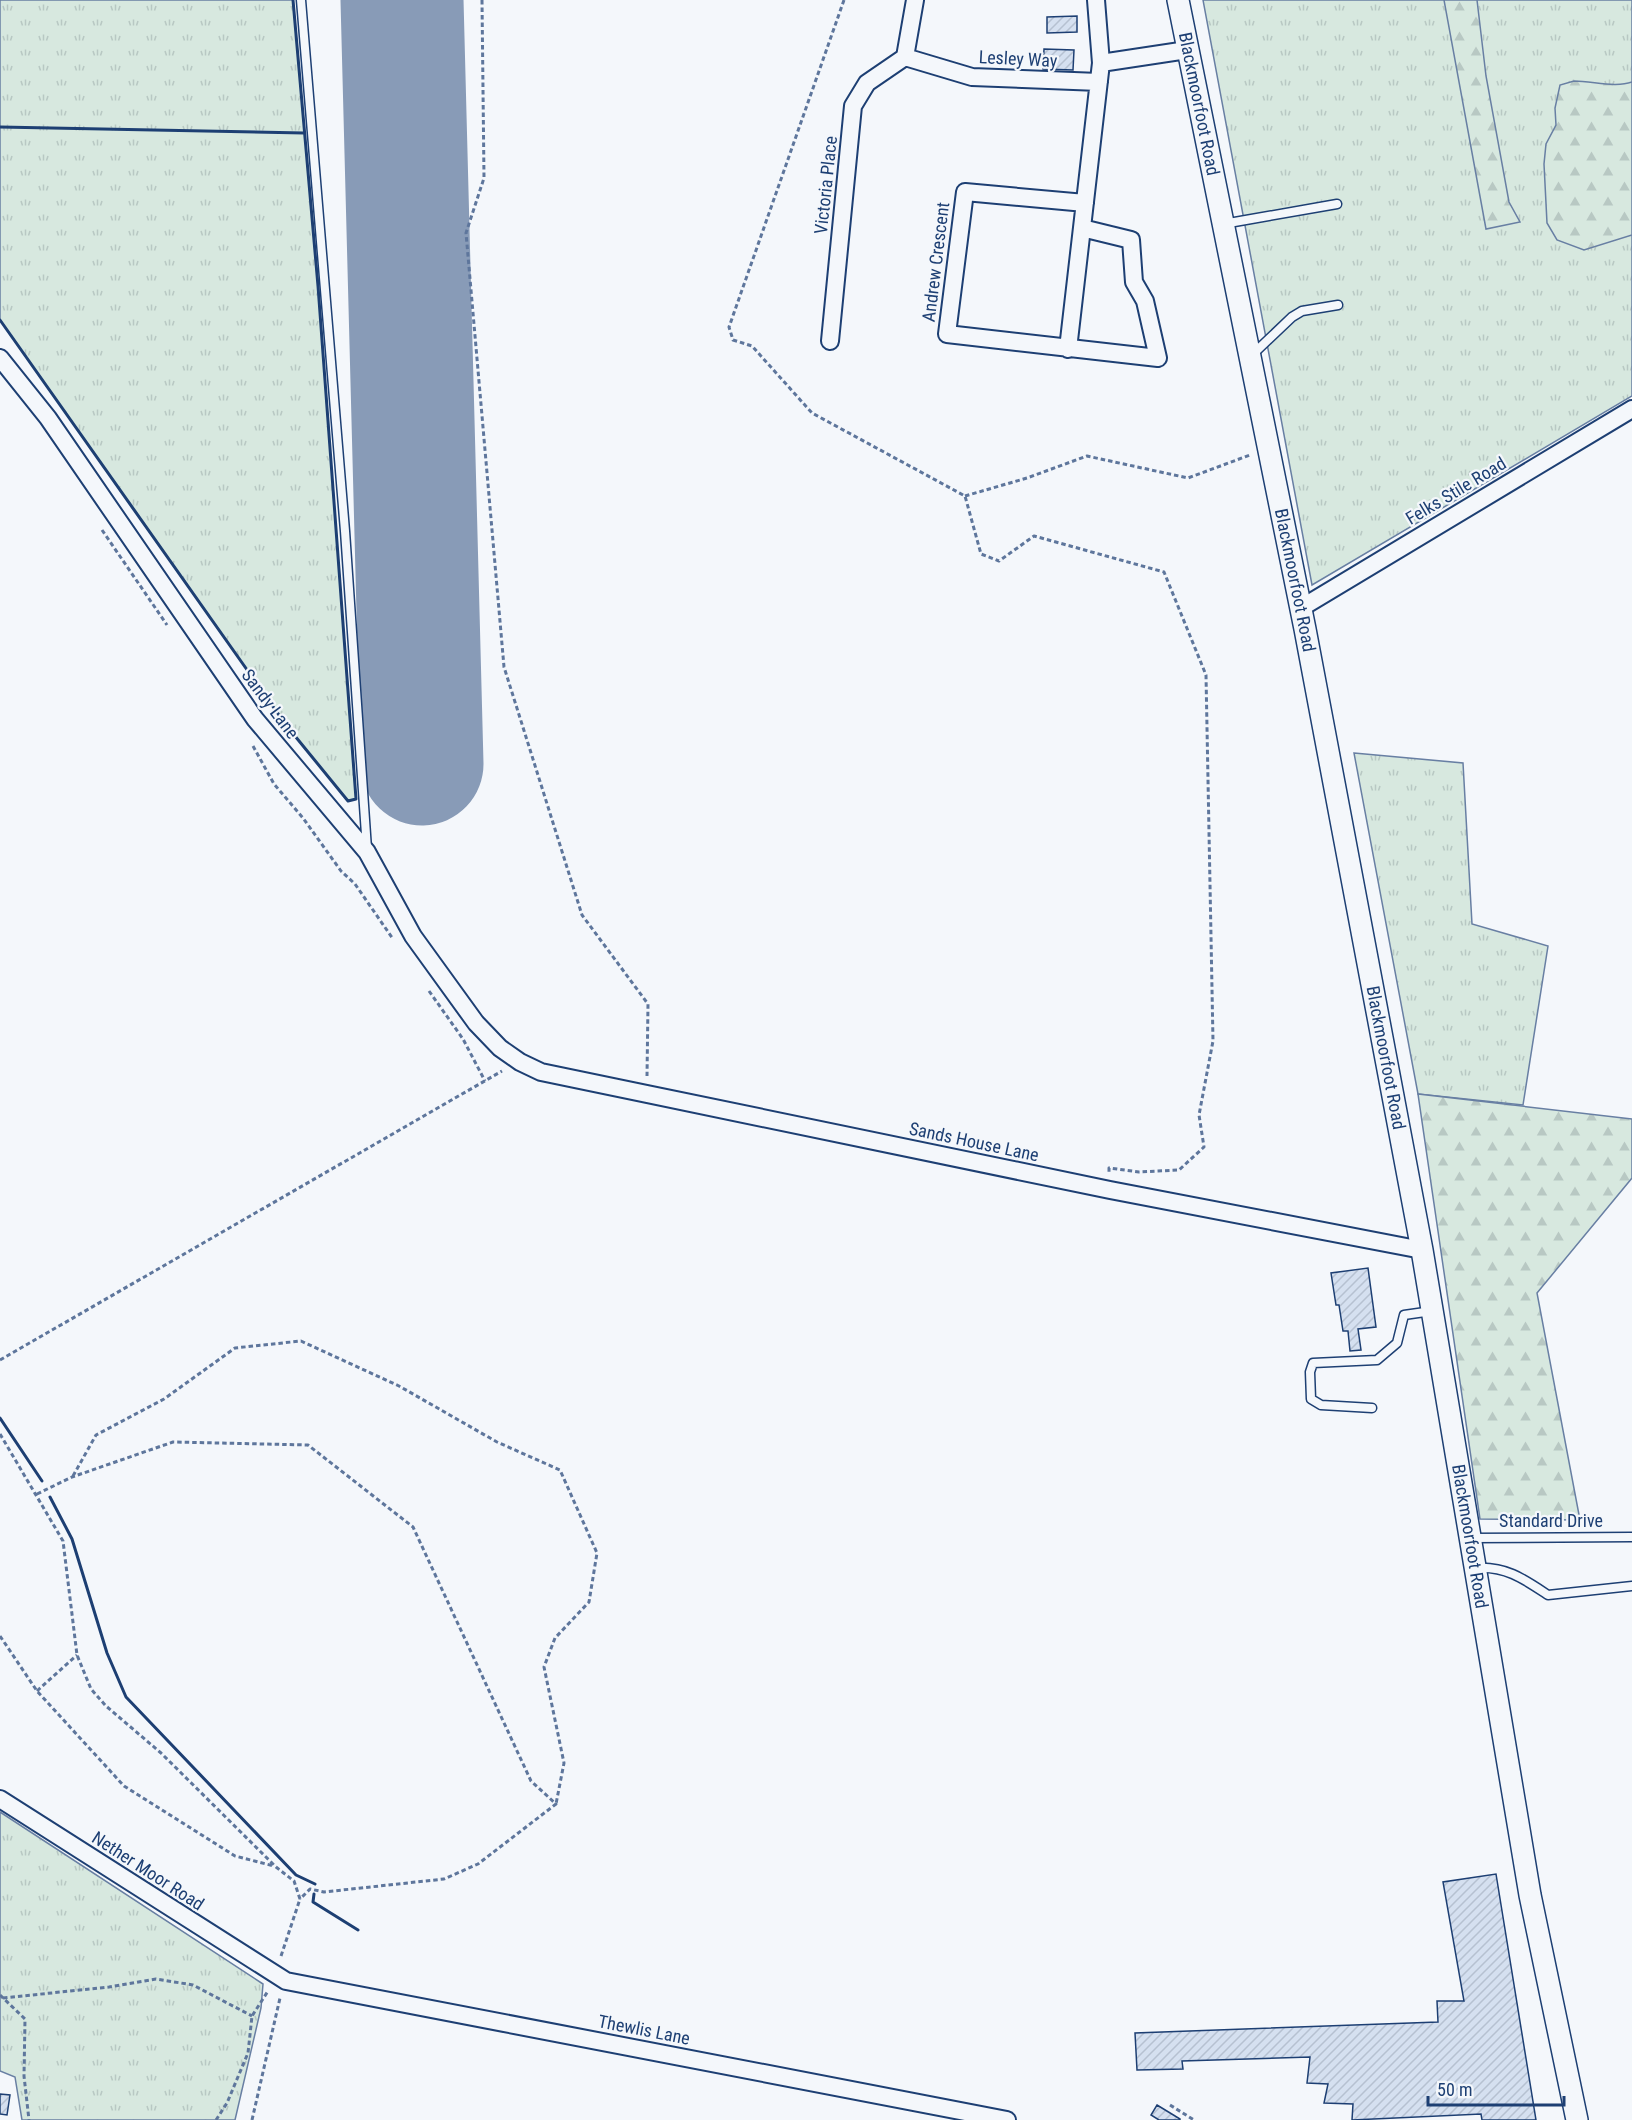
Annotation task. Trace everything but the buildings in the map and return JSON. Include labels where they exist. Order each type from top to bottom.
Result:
[{"type":"street","points":[[905,57],[915,0]]},
{"type":"street","points":[[1068,350],[1101,63],[1096,0]]},
{"type":"street","name":"Blackmoorfoot Road","points":[[1178,0],[1301,608],[1422,1250],[1530,1895],[1577,2120]]},
{"type":"street","points":[[1101,63],[1187,50]]},
{"type":"street","name":"Lesley Way","points":[[905,57],[972,77],[1099,82]]},
{"type":"street","name":"Victoria Place","points":[[830,341],[853,106],[867,82],[905,57]]},
{"type":"street","name":"Andrew Crescent","points":[[1082,228],[1131,240],[1134,282],[1145,301],[1158,357],[1068,350],[946,334],[965,192],[1085,203]]},
{"type":"street","name":"Sandy Lane","points":[[0,358],[48,418],[255,719],[367,852],[413,936],[469,1014],[500,1048],[520,1062]]},
{"type":"street","name":"Felks Stile Road","points":[[1301,608],[1632,410]]},
{"type":"street","name":"Sands House Lane","points":[[520,1062],[541,1072],[646,1095],[1110,1190],[1422,1250]]},
{"type":"street","name":"Nether Moor Road","points":[[0,1799],[274,1976]]},
{"type":"street","name":"Thewlis Lane","points":[[274,1976],[286,1981],[1007,2120]]},
{"type":"lane","points":[[301,0],[345,519],[367,852]]},
{"type":"lane","points":[[1222,224],[1337,204]]},
{"type":"lane","points":[[1250,358],[1292,317],[1302,311],[1338,305]]},
{"type":"lane","points":[[1372,1408],[1321,1405],[1311,1399],[1310,1372],[1313,1363],[1377,1360],[1397,1343],[1404,1315],[1432,1311]]},
{"type":"lane","name":"Standard Drive","points":[[1470,1538],[1632,1537]]},
{"type":"lane","points":[[1476,1568],[1495,1567],[1526,1580],[1548,1595],[1632,1586]]},
{"type":"path","points":[[482,0],[484,178],[466,232],[504,667],[582,915],[648,1004],[646,1095]]},
{"type":"path","points":[[844,0],[729,327],[733,340],[752,346],[812,413],[965,496],[1027,478],[1087,456],[1188,478],[1269,447]]},
{"type":"path","points":[[965,496],[981,554],[999,561],[1034,536],[1164,572],[1206,675],[1213,1041],[1199,1115],[1204,1147],[1179,1170],[1138,1172],[1109,1168],[1110,1190]]},
{"type":"path","points":[[0,1360],[520,1062]]},
{"type":"path","points":[[72,1477],[96,1435],[164,1399],[235,1348],[301,1341],[399,1386],[497,1442],[560,1470],[597,1553],[589,1602],[555,1638],[544,1667],[564,1763],[556,1804],[478,1864],[444,1879],[324,1892],[310,1889],[300,1899],[274,1976],[264,2000],[252,2016],[248,2053],[227,2103],[216,2120]]},
{"type":"path","points":[[0,1434],[63,1541],[77,1655],[91,1689],[106,1706],[161,1753],[276,1867],[294,1881],[300,1899]]},
{"type":"path","points":[[37,1494],[72,1477],[173,1442],[308,1445],[413,1527],[531,1780],[556,1804]]},
{"type":"path","points":[[0,1636],[37,1691],[124,1786],[235,1856],[276,1867]]},
{"type":"path","points":[[37,1691],[77,1655]]},
{"type":"path","points":[[252,2120],[280,1996],[274,1976]]},
{"type":"path","points":[[2,1997],[109,1987],[156,1979],[193,1985],[252,2016]]},
{"type":"path","points":[[2,1997],[25,2019],[24,2076],[29,2120]]},
{"type":"path","points":[[1170,2105],[1194,2120]]},
{"type":"green space","points":[[0,0],[293,0],[318,286],[356,799],[348,801],[286,725],[0,320]]},
{"type":"green space","points":[[1203,0],[1632,0],[1632,396],[1312,585]]},
{"type":"green space","points":[[1444,0],[1477,0],[1486,76],[1509,202],[1520,222],[1486,229]]},
{"type":"green space","points":[[1574,81],[1611,84],[1632,82],[1632,235],[1584,250],[1557,240],[1547,223],[1544,164],[1546,144],[1556,125],[1555,108],[1560,85]]},
{"type":"green space","points":[[1354,753],[1463,763],[1472,924],[1548,946],[1523,1105],[1418,1094]]},
{"type":"green space","points":[[1418,1094],[1632,1119],[1632,1178],[1537,1293],[1580,1520],[1480,1519]]},
{"type":"green space","points":[[0,1812],[263,1984],[261,2008],[235,2120],[22,2120],[15,2077],[0,2071]]},
{"type":"runway","points":[[402,0],[422,764]]},
{"type":"wall","points":[[0,320],[286,725],[348,801],[356,799],[318,286],[293,0]]},
{"type":"wall","points":[[0,127],[304,133]]},
{"type":"wall","points":[[0,1418],[42,1481]]},
{"type":"wall","points":[[50,1497],[72,1539],[107,1653],[126,1697],[296,1875],[315,1884]]},
{"type":"wall","points":[[314,1894],[313,1902],[358,1930]]}]
